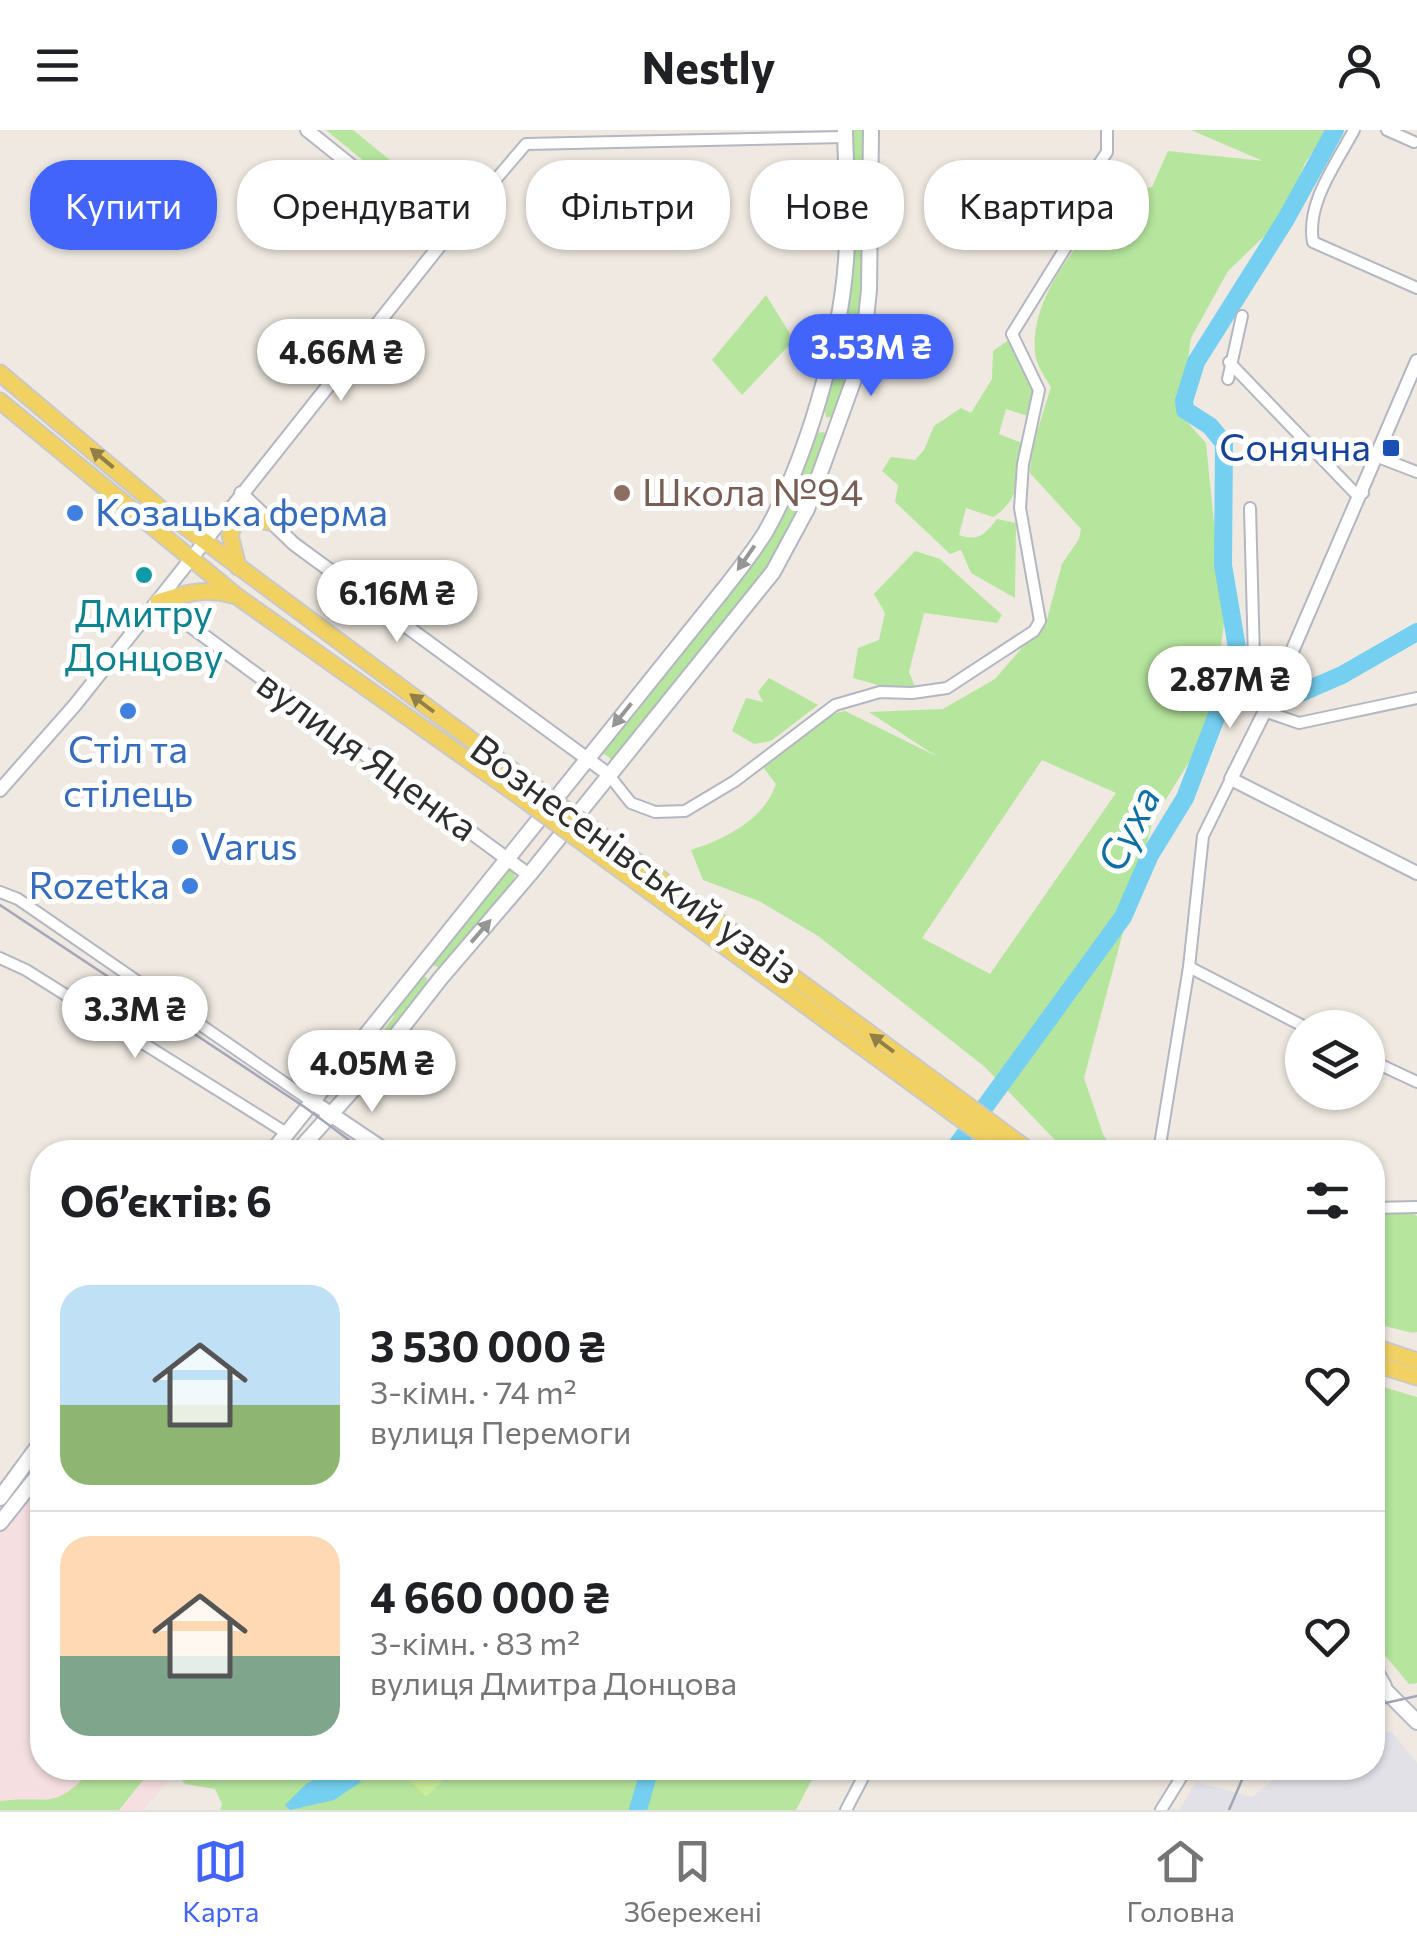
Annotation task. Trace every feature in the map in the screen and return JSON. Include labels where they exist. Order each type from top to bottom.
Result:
[{"type":"main road","points":[[308,1140],[529,875],[773,572],[808,509],[862,357],[869,290],[871,130]]},
{"type":"main road","points":[[283,1140],[724,589],[764,533],[790,480],[835,329],[846,262],[845,134]]},
{"type":"main road","name":"Вознесенівський узвіз","points":[[0,373],[205,542],[524,788],[1006,1140]]},
{"type":"main road","name":"Вознесенівський узвіз","points":[[0,400],[238,596],[524,788]]},
{"type":"main road","points":[[811,419],[838,429]]},
{"type":"main road","points":[[238,566],[230,535],[235,523],[248,518],[269,522]]},
{"type":"main road","points":[[158,602],[216,590],[238,596]]},
{"type":"main road","points":[[420,966],[440,980]]},
{"type":"main road","points":[[311,1101],[370,1140]]},
{"type":"main road","name":"Вознесенівський узвіз","points":[[993,1134],[997,1140]]},
{"type":"main road","points":[[1385,1350],[1417,1360]]},
{"type":"main road","points":[[1385,1366],[1417,1377]]},
{"type":"main road","points":[[0,1498],[30,1457]]},
{"type":"main road","points":[[0,1523],[30,1485]]},
{"type":"main road","points":[[1386,1688],[1414,1717]]},
{"type":"street","points":[[306,130],[344,160]]},
{"type":"street","points":[[524,130],[526,144]]},
{"type":"street","points":[[241,494],[269,522],[587,757],[608,774],[631,803],[655,812],[684,811],[735,781],[835,705],[880,692],[912,694],[947,688],[1034,630],[1040,621],[1020,508],[1023,464],[1039,390],[1012,334],[1092,205],[1092,174],[1106,152],[1107,130]]},
{"type":"street","points":[[1354,130],[1321,193],[1310,224],[1314,242],[1417,288]]},
{"type":"street","points":[[1387,130],[1414,142]]},
{"type":"street","points":[[506,167],[526,144],[845,134]]},
{"type":"street","points":[[0,790],[75,705],[436,250]]},
{"type":"street","points":[[1228,379],[1242,316]]},
{"type":"street","points":[[1161,1140],[1189,967],[1204,836],[1275,691],[1417,361]]},
{"type":"street","points":[[1229,362],[1356,492],[1363,493]]},
{"type":"street","points":[[1378,456],[1417,472]]},
{"type":"street","points":[[235,523],[241,494]]},
{"type":"street","points":[[1250,508],[1254,659],[1269,688],[1275,691]]},
{"type":"street","name":"вулиця Яценка","points":[[158,602],[529,875]]},
{"type":"street","points":[[1266,708],[1298,723],[1417,698]]},
{"type":"street","points":[[1231,779],[1417,873]]},
{"type":"street","points":[[0,892],[18,899],[311,1101]]},
{"type":"street","points":[[0,958],[26,970],[288,1134]]},
{"type":"street","points":[[1189,967],[1285,1017]]},
{"type":"street","points":[[1385,1067],[1417,1082]]},
{"type":"street","points":[[1385,1207],[1417,1206]]},
{"type":"street","points":[[1390,1352],[1417,1351]]},
{"type":"street","points":[[846,1810],[862,1780]]},
{"type":"street","points":[[1161,1810],[1180,1780]]},
{"type":"shaded area","points":[[30,1486],[30,1780],[169,1780],[143,1810],[0,1810],[0,1523]]},
{"type":"shaded area","points":[[1385,1732],[1392,1732],[1417,1763],[1417,1810],[1179,1810],[1196,1782],[1252,1797],[1273,1780],[1385,1780]]},
{"type":"green space","points":[[326,130],[353,130],[390,160],[363,160]]},
{"type":"green space","points":[[852,130],[865,130],[865,160],[852,160]]},
{"type":"green space","points":[[1191,130],[1328,130],[1305,163],[1281,220],[1228,271],[1191,338],[1180,414],[1206,443],[1224,623],[1210,728],[1153,820],[1084,1078],[1107,1140],[1056,1140],[985,1067],[818,936],[759,901],[703,880],[691,850],[730,834],[753,818],[776,784],[762,766],[832,714],[845,711],[936,756],[869,712],[943,709],[995,679],[1047,619],[1062,564],[1079,539],[1081,529],[1030,473],[1032,448],[1051,387],[1035,352],[1041,309],[1074,250],[1149,250],[1152,187],[1168,151],[1263,161]],"holes":[[[1042,760],[1116,793],[990,974],[922,938]]]},
{"type":"green space","points":[[852,250],[863,250],[859,312],[845,383],[833,418],[826,417],[849,304]]},
{"type":"green space","points":[[766,295],[794,340],[742,395],[712,360]]},
{"type":"green space","points":[[1013,337],[1020,366],[1033,390],[1028,416],[1006,409],[999,434],[1022,443],[1017,485],[1009,502],[993,517],[966,508],[959,535],[981,535],[997,519],[1016,523],[1015,598],[971,573],[961,550],[950,554],[895,502],[898,485],[882,471],[891,457],[915,460],[934,426],[961,408],[971,413],[992,379],[993,351]]},
{"type":"green space","points":[[824,432],[828,438],[812,481],[793,523],[760,578],[612,760],[602,752],[746,573],[773,530],[816,433]]},
{"type":"green space","points":[[915,551],[940,559],[1002,615],[997,623],[924,613],[909,672],[915,687],[900,691],[853,678],[858,648],[879,640],[885,613],[874,594]]},
{"type":"green space","points":[[769,678],[818,705],[771,741],[754,744],[732,731],[746,698],[763,702],[758,692]]},
{"type":"green space","points":[[508,869],[515,871],[514,882],[442,968],[431,965],[432,958]]},
{"type":"green space","points":[[420,974],[427,978],[426,986],[345,1089],[343,1084],[393,1018],[399,997]]},
{"type":"green space","points":[[1385,1214],[1417,1216],[1417,1332],[1385,1326]]},
{"type":"green space","points":[[1385,1388],[1417,1397],[1417,1683],[1409,1684],[1385,1655]]},
{"type":"green space","points":[[82,1780],[143,1780],[119,1810],[0,1810],[0,1801],[55,1798]]},
{"type":"green space","points":[[182,1780],[812,1780],[796,1810],[220,1810],[222,1804],[215,1789],[185,1784]]},
{"type":"green space","points":[[409,1780],[444,1780],[426,1797]]},
{"type":"water","points":[[313,1780],[361,1782],[334,1800],[290,1810],[285,1805]]},
{"type":"waterway","points":[[1225,694],[1237,648],[1223,565],[1224,443],[1210,426],[1185,410],[1184,401],[1196,362],[1286,219],[1335,130]]},
{"type":"waterway","name":"Суха","points":[[961,1140],[1123,917],[1150,855],[1185,798],[1225,694],[1296,695],[1342,675],[1417,632]]},
{"type":"waterway","name":"Суха","points":[[638,1810],[647,1780]]},
{"type":"tram line","points":[[0,905],[349,1140]]},
{"type":"tram line","points":[[1385,1703],[1417,1696]]},
{"type":"tram line","points":[[1229,1810],[1242,1780]]},
{"type":"place","name":"Сонячна","points":[[1391,448]]},
{"type":"place","name":"Школа №94","points":[[622,493]]},
{"type":"place","name":"Козацька ферма","points":[[75,513]]},
{"type":"place","name":"Дмитру Донцову","points":[[144,575]]},
{"type":"place","name":"Стіл та стілець","points":[[128,711]]},
{"type":"place","name":"Varus","points":[[180,847]]},
{"type":"place","name":"Rozetka","points":[[190,886]]}]
